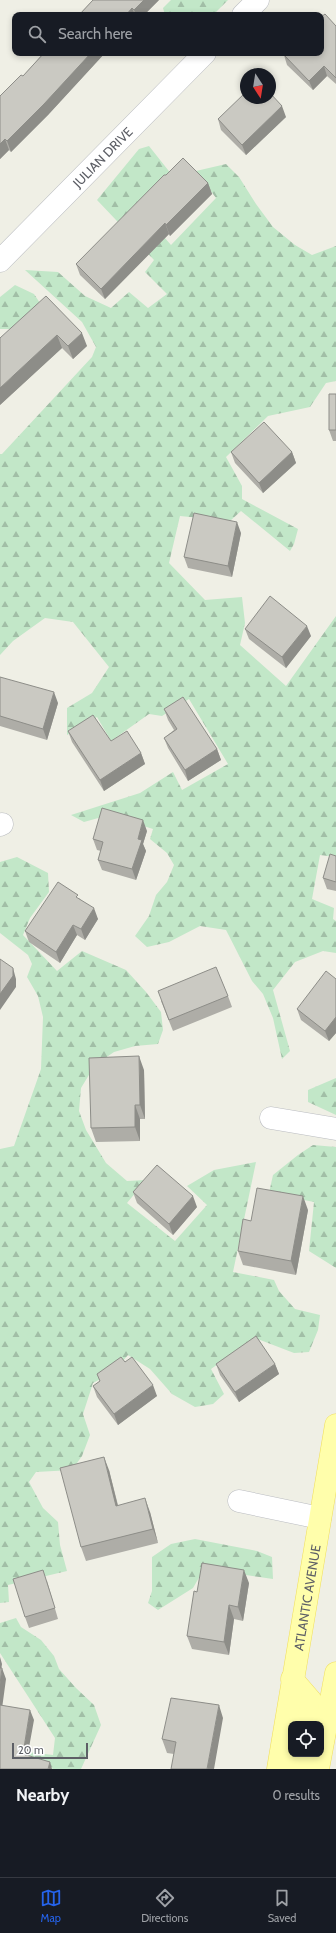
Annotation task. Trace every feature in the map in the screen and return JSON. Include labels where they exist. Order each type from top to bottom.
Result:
[{"type":"main road","name":"ATLANTIC AVENUE","points":[[278,1769],[336,1425]]},
{"type":"main road","points":[[318,1769],[336,1673]]},
{"type":"main road","points":[[292,1679],[311,1700],[308,1721]]},
{"type":"main road","points":[[299,1769],[301,1757]]},
{"type":"street","points":[[246,12],[258,0]]},
{"type":"street","name":"JULIAN DRIVE","points":[[0,261],[202,56]]},
{"type":"street","points":[[271,1118],[336,1129]]},
{"type":"street","points":[[239,1501],[320,1518]]},
{"type":"green space","points":[[171,0],[228,0],[216,12],[164,12],[163,8]]},
{"type":"green space","points":[[149,146],[172,175],[138,207],[171,245],[216,198],[196,171],[226,164],[239,177],[273,227],[295,245],[312,255],[336,246],[336,381],[326,383],[310,407],[268,416],[226,457],[242,486],[242,499],[298,529],[294,544],[290,551],[241,511],[230,521],[180,516],[169,563],[205,600],[242,597],[245,623],[240,645],[286,686],[336,616],[336,857],[320,855],[312,899],[334,908],[333,919],[336,921],[336,953],[323,951],[295,962],[273,990],[290,1051],[282,1059],[273,1018],[263,994],[252,981],[226,930],[200,926],[169,942],[147,947],[135,936],[149,916],[156,895],[167,882],[174,865],[167,853],[150,839],[153,829],[109,815],[84,822],[71,815],[140,793],[173,772],[182,790],[228,764],[189,699],[162,716],[149,714],[111,741],[97,717],[67,735],[67,708],[92,693],[109,667],[73,622],[45,618],[13,641],[0,655],[0,454],[2,454],[92,357],[96,347],[82,322],[25,270],[58,272],[85,296],[111,308],[129,292],[148,308],[167,294],[145,272],[154,260],[97,200],[139,149]]},
{"type":"green space","points":[[15,285],[34,294],[44,309],[14,329],[0,329],[0,297]]},
{"type":"green space","points":[[17,857],[48,873],[49,892],[30,918],[23,935],[57,971],[82,951],[126,970],[146,992],[161,1012],[163,1030],[158,1044],[135,1046],[114,1052],[95,1065],[81,1088],[79,1111],[86,1130],[106,1163],[127,1181],[146,1180],[127,1203],[175,1241],[207,1205],[187,1186],[214,1170],[256,1162],[233,1272],[274,1280],[279,1291],[295,1309],[320,1315],[318,1330],[309,1352],[294,1353],[255,1338],[211,1369],[224,1394],[213,1404],[195,1407],[172,1394],[150,1369],[128,1355],[112,1373],[93,1383],[83,1414],[90,1435],[82,1456],[72,1470],[36,1472],[29,1482],[43,1508],[58,1522],[60,1545],[67,1571],[8,1585],[9,1602],[0,1603],[0,1149],[14,1146],[41,1069],[43,1017],[38,996],[27,977],[32,964],[28,955],[0,933],[0,862]]},
{"type":"green space","points":[[336,1078],[336,1115],[308,1102],[308,1090]]},
{"type":"green space","points":[[313,1145],[336,1147],[336,1268],[309,1251],[314,1202],[269,1193],[273,1175]]},
{"type":"green space","points":[[195,1539],[257,1551],[272,1557],[273,1579],[204,1569],[193,1588],[158,1610],[148,1603],[152,1591],[152,1557],[171,1544]]},
{"type":"green space","points":[[16,1618],[21,1627],[41,1640],[54,1656],[59,1669],[94,1705],[101,1725],[81,1769],[53,1769],[18,1751],[53,1755],[55,1738],[0,1653],[0,1623]]},
{"type":"building","points":[[93,0],[144,0],[134,10],[132,8],[129,12],[82,12]]},
{"type":"building","points":[[325,14],[336,26],[336,78],[324,66],[309,81],[285,56],[324,56]]},
{"type":"building","points":[[41,56],[88,56],[7,141],[5,139],[0,144],[0,96],[21,75],[23,76]]},
{"type":"building","points":[[240,98],[240,104],[276,104],[276,100],[282,106],[242,145],[218,119]]},
{"type":"building","points":[[183,158],[208,183],[166,225],[165,223],[101,289],[76,264],[164,175],[166,175]]},
{"type":"building","points":[[46,296],[82,333],[68,346],[57,335],[0,388],[0,338]]},
{"type":"building","points":[[329,394],[336,394],[336,430],[329,430]]},
{"type":"building","points":[[264,422],[292,452],[259,483],[231,452]]},
{"type":"building","points":[[194,513],[237,522],[228,566],[184,557]]},
{"type":"building","points":[[270,596],[307,626],[282,657],[245,629]]},
{"type":"building","points":[[0,677],[54,692],[43,729],[0,716]]},
{"type":"building","points":[[183,697],[217,749],[185,770],[164,738],[177,729],[164,709]]},
{"type":"building","points":[[93,715],[111,741],[127,731],[141,753],[100,780],[68,731]]},
{"type":"building","points":[[102,808],[143,820],[138,839],[142,840],[132,869],[98,860],[103,842],[93,839]]},
{"type":"building","points":[[330,854],[336,856],[336,882],[323,878]]},
{"type":"building","points":[[58,882],[78,895],[76,897],[94,908],[81,929],[73,925],[56,952],[25,931]]},
{"type":"building","points":[[0,959],[13,968],[13,976],[0,994]]},
{"type":"building","points":[[216,967],[228,996],[169,1020],[158,991]]},
{"type":"building","points":[[326,971],[336,979],[336,1017],[325,1031],[297,1009]]},
{"type":"building","points":[[139,1056],[140,1105],[135,1105],[135,1127],[91,1128],[89,1058]]},
{"type":"building","points":[[157,1165],[193,1196],[169,1224],[133,1192]]},
{"type":"building","points":[[257,1188],[303,1196],[291,1261],[238,1251],[243,1219],[251,1221]]},
{"type":"building","points":[[256,1336],[275,1364],[235,1392],[216,1364]]},
{"type":"building","points":[[121,1357],[125,1362],[132,1357],[153,1385],[114,1414],[93,1386],[100,1381],[97,1374]]},
{"type":"building","points":[[104,1457],[116,1506],[145,1498],[153,1529],[81,1547],[60,1468]]},
{"type":"building","points":[[202,1563],[244,1570],[238,1607],[229,1605],[224,1642],[187,1636],[194,1591],[197,1592]]},
{"type":"building","points":[[43,1570],[55,1608],[25,1617],[13,1579]]},
{"type":"building","points":[[0,1668],[2,1668],[0,1684]]},
{"type":"building","points":[[171,1698],[219,1705],[207,1769],[171,1769],[176,1742],[162,1739]]},
{"type":"building","points":[[0,1705],[30,1710],[23,1754],[50,1762],[48,1769],[0,1769]]}]
